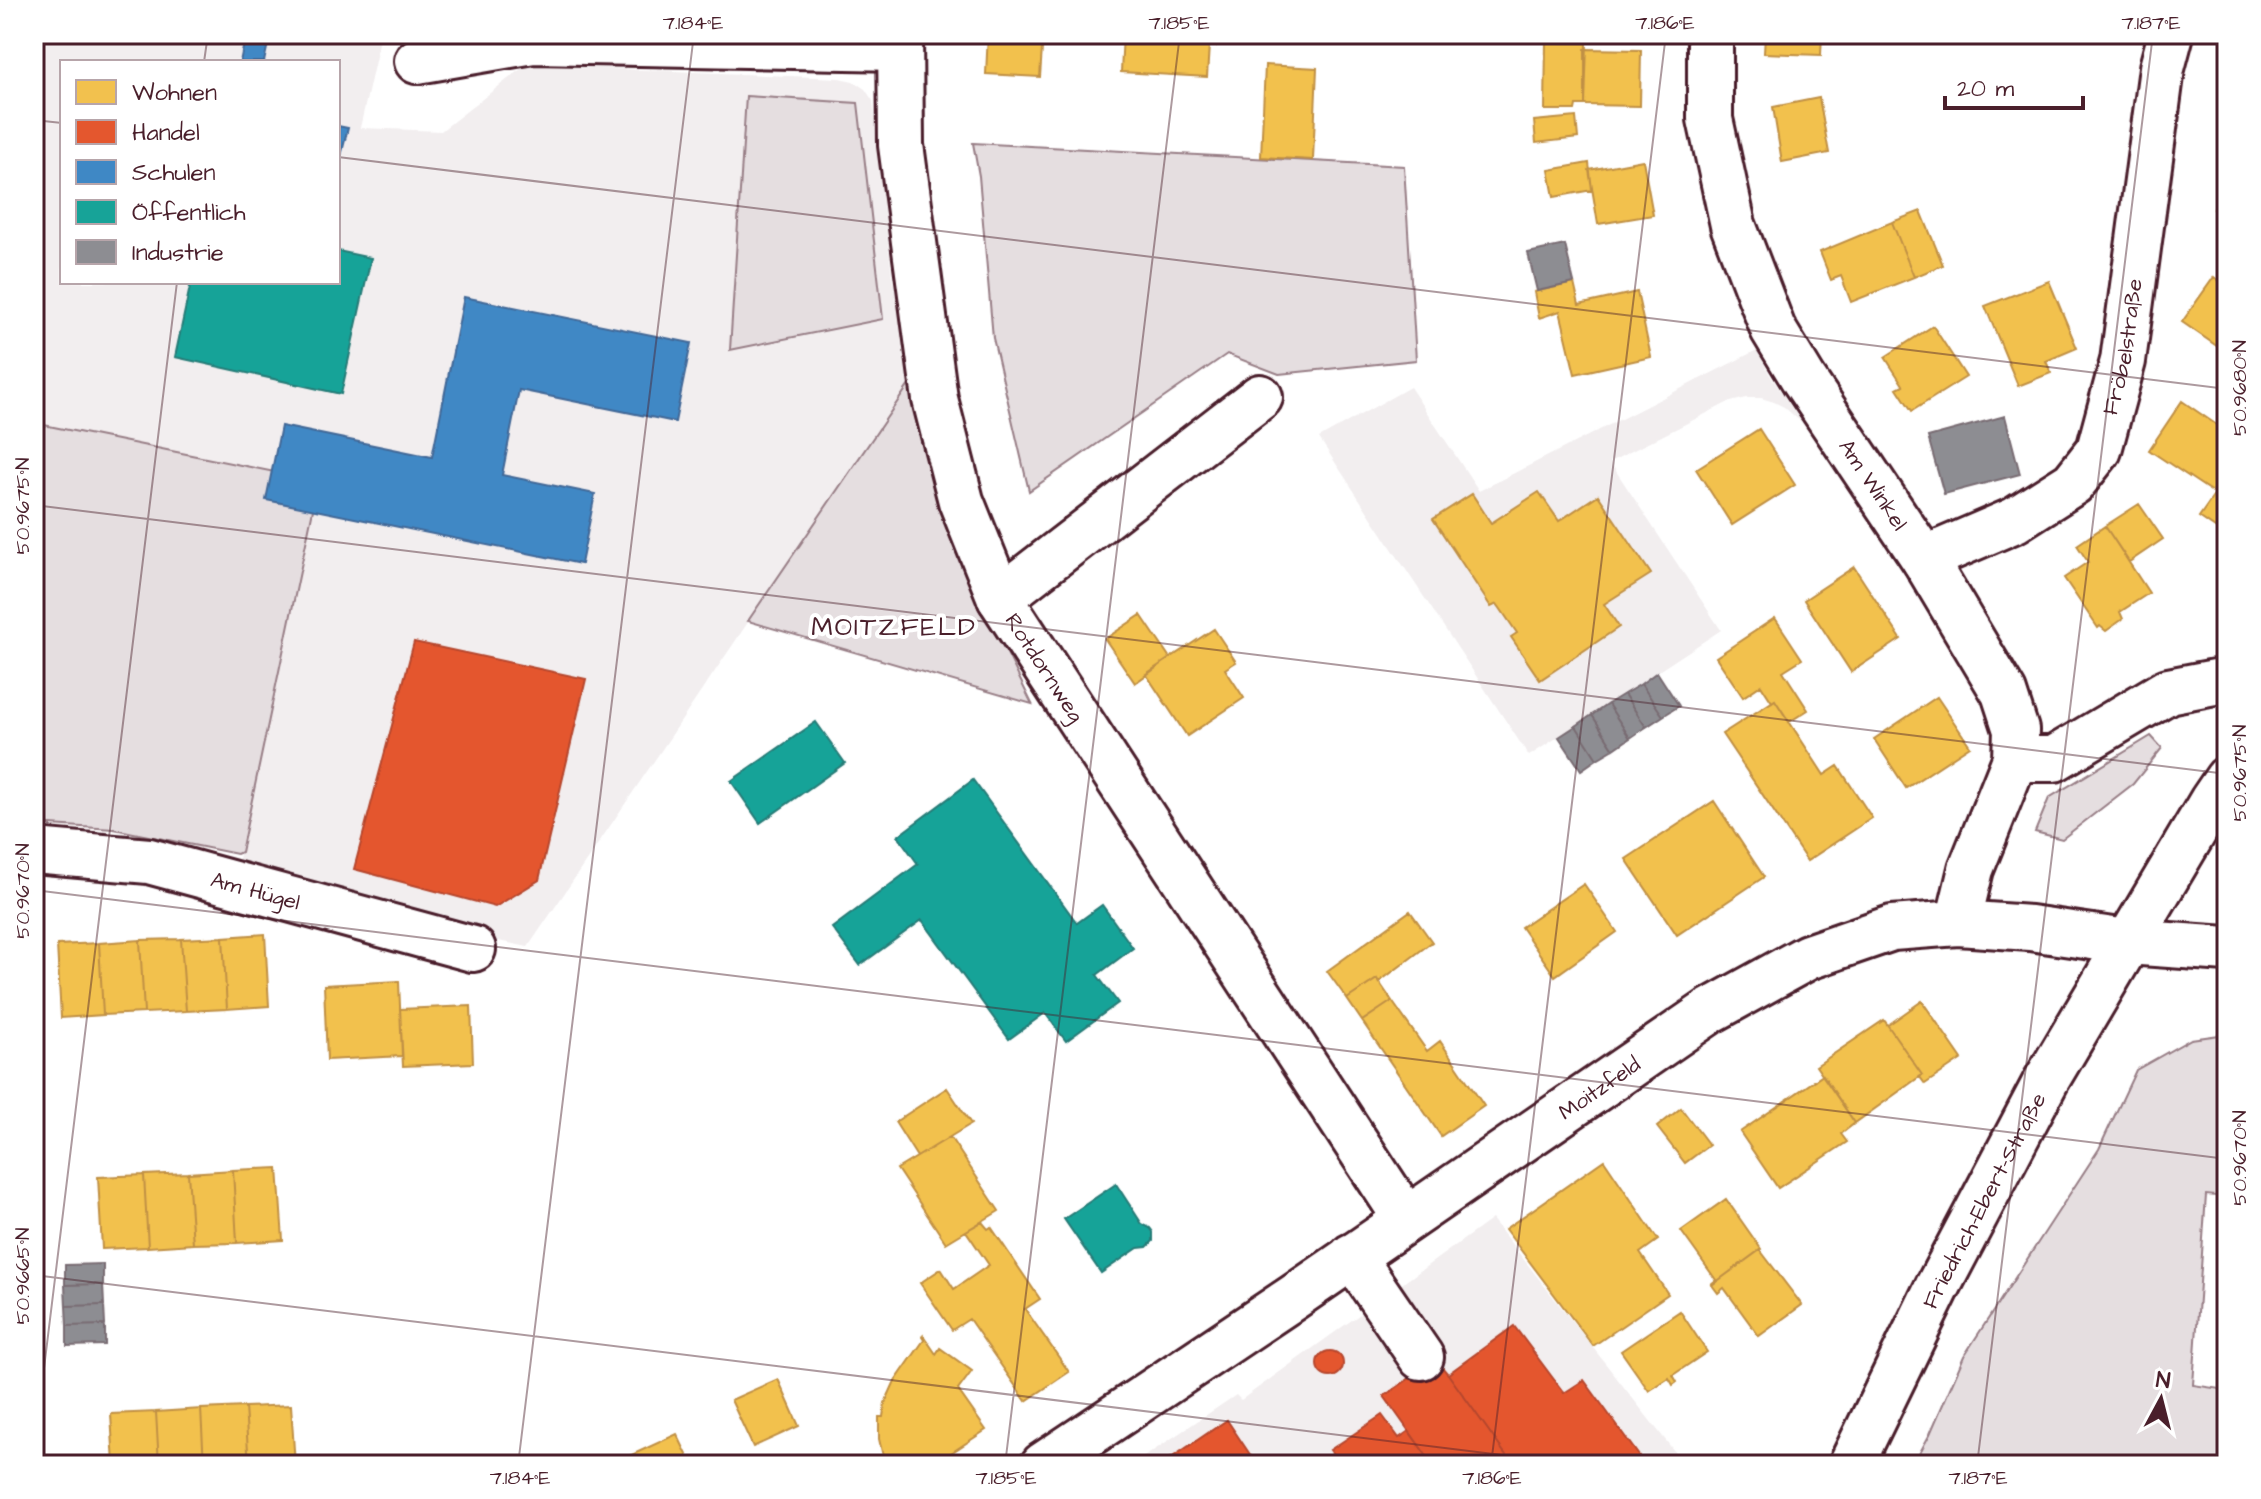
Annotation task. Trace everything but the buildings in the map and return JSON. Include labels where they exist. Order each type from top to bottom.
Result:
[{"type":"street","name":"Am Winkel","points":[[1710,34],[1710,119],[1733,225],[1773,329],[1924,559],[2004,693],[2016,730],[2015,759],[1971,869],[1958,923]]},
{"type":"street","name":"Fröbelstraße","points":[[1924,559],[2015,520],[2073,483],[2099,450],[2123,361],[2162,68],[2171,34]]},
{"type":"street","points":[[417,61],[533,41],[900,41]]},
{"type":"street","name":"Rotdornweg","points":[[900,41],[901,145],[935,399],[961,501],[1000,598],[1406,1219]]},
{"type":"street","points":[[1000,598],[1260,397]]},
{"type":"street","points":[[2015,759],[2054,759],[2168,691],[2215,682]]},
{"type":"street","name":"Friedrich-Ebert-Straße","points":[[1851,1465],[1937,1288],[2046,1081],[2227,779]]},
{"type":"street","name":"Am Hügel","points":[[34,851],[149,861],[473,949]]},
{"type":"street","name":"Moitzfeld","points":[[1043,1465],[1710,1011],[1808,957],[1892,928],[1958,923],[2030,928],[2127,942],[2227,949]]},
{"type":"street","points":[[1352,1256],[1421,1357]]},
{"type":"shaded area","points":[[34,34],[381,34],[360,128],[441,131],[526,65],[839,78],[853,81],[865,89],[873,101],[892,277],[913,379],[528,947],[237,868],[319,482],[34,423]]},
{"type":"shaded area","points":[[746,96],[858,103],[883,319],[730,350]]},
{"type":"shaded area","points":[[973,143],[1404,166],[1416,360],[1279,374],[1227,354],[1029,491],[993,338],[979,176]]},
{"type":"shaded area","points":[[1757,350],[1801,422],[1774,402],[1746,398],[1727,403],[1610,462],[1721,630],[1529,756],[1319,438],[1410,387],[1479,491]]},
{"type":"shaded area","points":[[913,379],[947,518],[1032,704],[748,621]]},
{"type":"shaded area","points":[[34,423],[319,481],[241,852],[237,854],[114,829],[34,824]]},
{"type":"shaded area","points":[[2151,736],[2162,748],[2133,784],[2062,839],[2035,832],[2049,798]]},
{"type":"shaded area","points":[[2227,1034],[2227,1197],[2206,1195],[2193,1385],[2227,1390],[2227,1465],[1913,1465],[1964,1356],[2099,1149],[2136,1070],[2191,1039]]},
{"type":"shaded area","points":[[1492,1219],[1685,1465],[1132,1465],[1236,1395],[1241,1400]]},
{"type":"district","name":"MOITZFELD","points":[[894,626]]}]
